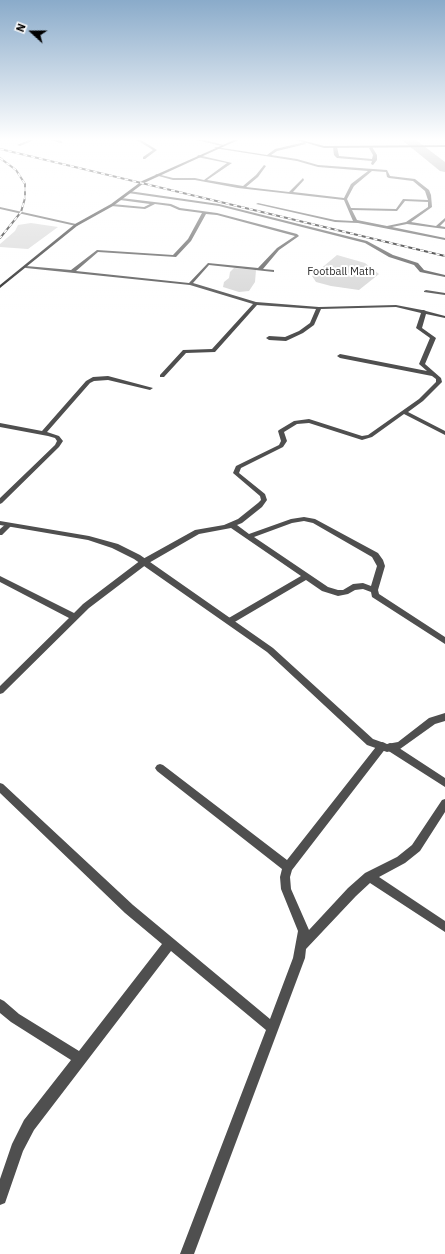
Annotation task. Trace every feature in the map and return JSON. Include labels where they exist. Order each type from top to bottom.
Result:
[{"type":"main road","points":[[0,287],[76,226],[121,199]]},
{"type":"street","points":[[121,199],[171,205],[179,209],[205,212],[240,219],[297,236],[278,249],[259,270]]},
{"type":"street","points":[[171,199],[219,206],[366,242],[391,256],[416,264],[422,271],[445,276]]},
{"type":"street","points":[[341,199],[345,199],[357,222]]},
{"type":"street","points":[[349,209],[397,210],[403,200],[430,201],[430,207],[409,220],[407,223]]},
{"type":"street","points":[[112,205],[145,208],[154,203]]},
{"type":"street","points":[[258,204],[335,221],[357,222],[445,239]]},
{"type":"street","points":[[0,208],[76,226]]},
{"type":"street","points":[[73,271],[97,251],[174,256],[190,240],[205,212]]},
{"type":"street","points":[[438,226],[445,219]]},
{"type":"street","points":[[385,228],[407,223],[445,228]]},
{"type":"street","points":[[190,284],[208,264],[272,271]]},
{"type":"street","points":[[26,267],[190,284],[256,303],[319,308],[396,306],[424,311],[445,317]]},
{"type":"street","points":[[426,291],[445,294]]},
{"type":"street","points":[[162,376],[185,351],[213,351],[256,303]]},
{"type":"street","points":[[269,338],[286,339],[301,332],[312,324],[319,308]]},
{"type":"street","points":[[0,691],[74,617],[144,562],[197,532],[240,522],[260,505],[264,500],[263,495],[259,490],[236,473],[238,467],[281,446],[284,441],[281,431],[296,422],[310,421],[362,438],[370,436],[404,412],[438,384],[439,379],[422,364],[433,338],[419,328],[424,311]]},
{"type":"street","points":[[340,356],[432,374]]},
{"type":"street","points":[[43,433],[88,382],[93,379],[108,378],[150,388]]},
{"type":"street","points":[[404,412],[445,432]]},
{"type":"street","points":[[0,425],[43,433],[57,437],[60,441],[57,446],[0,502]]},
{"type":"street","points":[[250,536],[291,521],[304,519],[315,521],[375,554],[381,566],[374,590]]},
{"type":"street","points":[[0,523],[89,538],[115,546],[144,562],[270,650],[370,742],[386,747],[445,783]]},
{"type":"street","points":[[0,533],[9,525]]},
{"type":"street","points":[[232,525],[331,592],[345,592],[353,587],[363,586],[374,590],[378,597],[445,641]]},
{"type":"street","points":[[230,621],[306,576]]},
{"type":"street","points":[[0,579],[74,617]]},
{"type":"street","points":[[187,1254],[299,958],[304,931],[286,889],[285,877],[288,867],[386,747],[400,746],[432,721],[445,717]]},
{"type":"street","points":[[160,768],[288,867]]},
{"type":"street","points":[[0,786],[129,909],[272,1028]]},
{"type":"street","points":[[302,945],[352,892],[369,877],[401,860],[416,848],[445,803]]},
{"type":"street","points":[[369,877],[445,927]]},
{"type":"street","points":[[0,1198],[28,1125],[170,943]]},
{"type":"street","points":[[0,1005],[15,1018],[79,1058]]},
{"type":"green space","points":[[31,223],[58,227],[28,249],[0,247],[0,244],[15,231],[18,225]]},
{"type":"green space","name":"Football Math","points":[[337,255],[365,263],[379,274],[359,290],[316,282],[312,276]]},
{"type":"green space","points":[[234,268],[256,270],[255,282],[249,291],[239,292],[223,287],[224,282],[229,278],[230,272]]},
{"type":"railway","points":[[0,238],[21,212],[25,199]]},
{"type":"railway","points":[[206,199],[445,256]]}]
